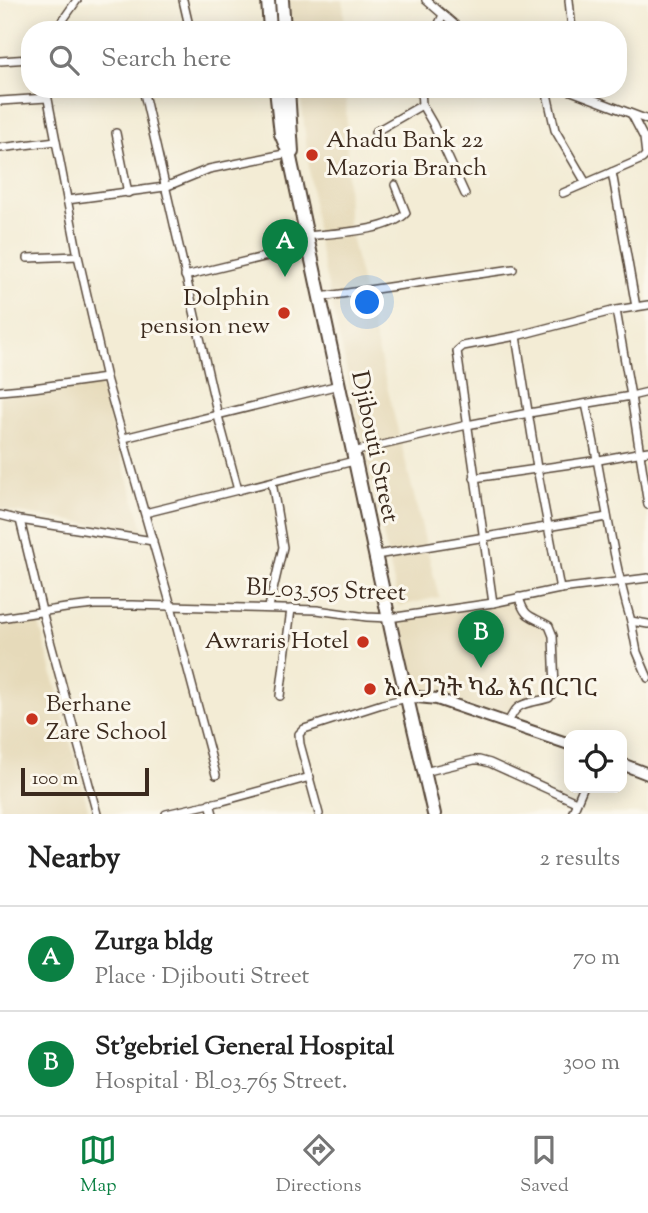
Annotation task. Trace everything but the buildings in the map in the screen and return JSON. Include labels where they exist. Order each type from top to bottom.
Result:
[{"type":"main road","points":[[268,0],[269,21]]},
{"type":"main road","points":[[282,0],[283,21]]},
{"type":"main road","name":"Djibouti Street","points":[[277,98],[281,134],[289,153],[309,239],[355,455]]},
{"type":"main road","name":"Djibouti Street","points":[[289,98],[292,148],[309,239]]},
{"type":"main road","name":"Djibouti Street","points":[[322,296],[339,385],[437,814]]},
{"type":"street","points":[[62,21],[77,0]]},
{"type":"street","points":[[183,0],[188,21]]},
{"type":"street","points":[[426,0],[450,21]]},
{"type":"street","points":[[569,0],[571,21]]},
{"type":"street","points":[[440,21],[443,15]]},
{"type":"street","points":[[0,61],[21,60]]},
{"type":"street","points":[[0,101],[21,97]]},
{"type":"street","points":[[48,98],[78,256],[106,378],[216,775]]},
{"type":"street","points":[[145,98],[218,415],[239,490]]},
{"type":"street","points":[[422,98],[422,105],[465,194]]},
{"type":"street","points":[[548,98],[555,130],[586,183]]},
{"type":"street","points":[[594,98],[648,120]]},
{"type":"street","points":[[375,132],[422,105]]},
{"type":"street","points":[[563,192],[646,155],[644,138],[632,115]]},
{"type":"street","points":[[116,133],[128,193]]},
{"type":"street","points":[[0,148],[56,141]]},
{"type":"street","points":[[67,200],[165,187],[209,169],[289,153]]},
{"type":"street","points":[[612,172],[636,307]]},
{"type":"street","points":[[185,276],[309,239],[378,228],[396,221],[406,213],[395,185]]},
{"type":"street","points":[[28,258],[78,256]]},
{"type":"street","points":[[322,296],[513,269]]},
{"type":"street","points":[[493,603],[457,351],[463,346],[648,305]]},
{"type":"street","points":[[616,310],[644,452],[648,505]]},
{"type":"street","points":[[516,336],[559,589]]},
{"type":"street","points":[[0,391],[106,378]]},
{"type":"street","points":[[124,438],[339,385]]},
{"type":"street","points":[[145,513],[272,482],[355,455],[467,425],[648,392]]},
{"type":"street","points":[[586,404],[619,582],[637,652],[648,678]]},
{"type":"street","points":[[474,478],[644,452]]},
{"type":"street","points":[[270,607],[282,547],[272,482]]},
{"type":"street","points":[[0,515],[153,541]]},
{"type":"street","points":[[378,555],[607,517]]},
{"type":"street","points":[[20,520],[97,814]]},
{"type":"street","name":"BL_03_505 Street","points":[[0,618],[93,605],[270,607],[392,617],[493,603],[559,589],[648,578]]},
{"type":"street","points":[[508,723],[516,708],[549,698],[555,690],[549,626],[525,613],[519,597]]},
{"type":"street","points":[[280,696],[291,609]]},
{"type":"street","points":[[631,621],[648,624]]},
{"type":"street","points":[[319,814],[299,734],[303,729],[382,704],[410,698],[438,699],[564,742]]},
{"type":"street","points":[[427,772],[480,760],[576,803]]},
{"type":"street","points":[[627,766],[648,774]]},
{"type":"street","points":[[166,814],[310,776]]},
{"type":"street","points":[[572,814],[581,793]]},
{"type":"street","points":[[210,803],[213,814]]},
{"type":"shaded area","points":[[288,0],[343,0],[344,21],[291,21]]},
{"type":"shaded area","points":[[301,98],[346,98],[348,222],[439,597],[399,606],[317,237]]},
{"type":"shaded area","points":[[99,383],[144,532],[0,508],[0,396]]},
{"type":"shaded area","points":[[517,602],[522,615],[547,628],[552,688],[546,695],[515,704],[506,717],[415,689],[402,618]]},
{"type":"shaded area","name":"Berhane Zare School","points":[[38,619],[89,812],[81,814],[0,814],[0,626]]},
{"type":"place","name":"Ahadu Bank 22 Mazoria Branch","points":[[312,155]]},
{"type":"place","name":"Zurga bldg","points":[[285,277]]},
{"type":"place","name":"Dolphin pension new","points":[[284,313]]},
{"type":"place","name":"Awraris Hotel","points":[[363,642]]},
{"type":"place","name":"St'gebriel General Hospital","points":[[481,668]]},
{"type":"place","name":"ኢለጋንት ካፌ እና በርገር","points":[[370,689]]},
{"type":"place","name":"Berhane Zare School","points":[[32,719]]}]
